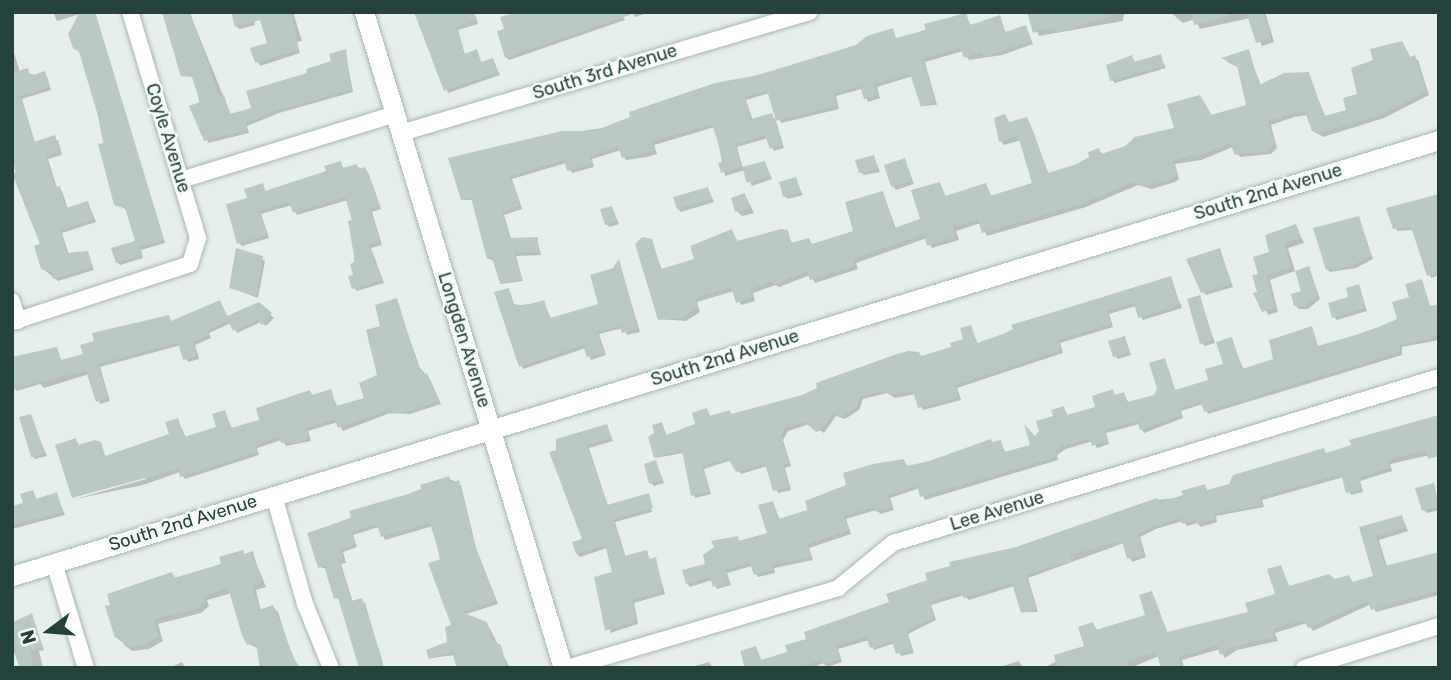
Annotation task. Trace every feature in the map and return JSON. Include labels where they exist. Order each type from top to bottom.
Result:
[{"type":"street","name":"Coyle Avenue","points":[[15,322],[191,264],[198,238],[130,12]]},
{"type":"street","name":"Longden Avenue","points":[[364,12],[565,668]]},
{"type":"street","name":"South 3rd Avenue","points":[[401,133],[809,12]]},
{"type":"street","points":[[181,180],[396,114]]},
{"type":"street","name":"South 2nd Avenue","points":[[12,576],[1439,140]]},
{"type":"street","points":[[12,301],[15,322]]},
{"type":"street","name":"Lee Avenue","points":[[565,668],[838,587],[892,543],[1439,377]]},
{"type":"street","points":[[274,496],[305,604],[331,668]]},
{"type":"street","points":[[54,563],[86,668]]},
{"type":"street","points":[[1304,668],[1439,626]]},
{"type":"building","points":[[80,12],[95,12],[164,240],[139,247],[141,255],[116,263],[111,248],[135,241],[125,208],[114,205],[98,144],[103,143],[98,116],[79,52],[73,48],[68,34]]},
{"type":"building","points":[[162,12],[190,12],[219,96],[224,95],[230,114],[251,108],[246,91],[307,73],[306,69],[331,61],[329,54],[346,49],[351,90],[275,111],[245,123],[247,130],[204,141],[189,106],[200,102],[191,74],[181,77]]},
{"type":"building","points":[[231,12],[292,12],[298,50],[255,63],[250,48],[267,43],[260,20],[235,27]]},
{"type":"building","points":[[414,12],[473,12],[476,21],[456,27],[464,54],[477,49],[481,62],[493,58],[498,72],[444,91]]},
{"type":"building","points":[[518,12],[629,12],[630,15],[505,58],[497,31],[504,29],[500,17]]},
{"type":"building","points":[[1027,12],[1111,12],[1111,16],[1057,33],[1055,27],[1033,33]]},
{"type":"building","points":[[1191,12],[1227,12],[1228,16],[1194,25]]},
{"type":"building","points":[[1246,12],[1263,12],[1271,38],[1256,43]]},
{"type":"building","points":[[966,13],[970,25],[1000,15],[1005,32],[1026,25],[1031,41],[984,57],[982,52],[964,58],[960,48],[923,59],[935,102],[921,107],[910,74],[875,84],[878,95],[864,99],[860,86],[834,94],[837,106],[776,121],[767,90],[744,97],[751,119],[772,113],[782,145],[770,149],[765,135],[735,144],[741,167],[721,173],[718,163],[724,161],[712,124],[652,142],[655,151],[622,158],[618,147],[590,156],[592,164],[567,171],[564,160],[510,176],[520,206],[502,212],[509,238],[538,237],[538,252],[514,253],[522,278],[500,284],[492,258],[487,259],[471,198],[461,200],[448,158],[562,131],[594,131],[630,117],[629,112],[715,83],[758,75],[856,45],[867,36],[893,28],[896,38],[926,30],[924,24]]},
{"type":"building","points":[[1402,41],[1410,57],[1415,55],[1426,92],[1380,115],[1318,134],[1312,131],[1305,112],[1290,114],[1268,121],[1275,144],[1267,151],[1235,155],[1230,143],[1196,157],[1195,154],[1173,161],[1177,176],[1171,179],[1147,186],[1133,182],[1082,204],[982,233],[978,220],[953,227],[956,237],[927,246],[924,234],[853,259],[855,266],[810,280],[807,271],[774,285],[772,281],[750,290],[753,297],[736,303],[731,287],[695,298],[697,308],[682,318],[658,320],[635,244],[642,237],[652,239],[661,269],[694,259],[690,246],[732,229],[737,241],[781,229],[788,230],[791,243],[809,238],[812,244],[853,231],[845,202],[883,191],[894,228],[920,219],[911,190],[940,182],[945,196],[986,183],[990,196],[1032,183],[1018,136],[999,142],[994,118],[1005,114],[1009,122],[1027,117],[1048,173],[1077,164],[1089,157],[1088,152],[1099,148],[1101,154],[1125,146],[1135,137],[1174,128],[1167,104],[1200,95],[1211,115],[1246,105],[1237,66],[1221,58],[1249,49],[1259,85],[1284,73],[1309,72],[1324,116],[1346,110],[1343,98],[1357,94],[1351,68],[1373,60],[1370,49]]},
{"type":"building","points":[[1161,54],[1164,66],[1110,81],[1106,65],[1132,55],[1134,62]]},
{"type":"building","points":[[28,68],[30,76],[45,71],[50,87],[20,96],[34,142],[55,135],[60,152],[46,156],[55,187],[60,186],[66,208],[88,201],[94,219],[60,230],[67,253],[88,251],[93,267],[53,279],[52,272],[41,269],[34,246],[40,244],[12,173],[17,172],[12,156],[12,73]]},
{"type":"building","points":[[874,155],[878,169],[859,173],[855,160]]},
{"type":"building","points":[[905,158],[912,181],[891,187],[884,165]]},
{"type":"building","points":[[341,161],[343,168],[357,164],[358,169],[365,167],[374,188],[379,206],[370,209],[380,242],[369,245],[382,280],[352,289],[348,276],[353,275],[350,264],[355,262],[348,221],[352,220],[345,197],[293,213],[289,202],[259,211],[267,235],[237,244],[226,204],[247,198],[244,189],[263,183],[265,191],[326,171],[324,166]]},
{"type":"building","points":[[765,161],[770,176],[747,183],[742,167]]},
{"type":"building","points":[[796,177],[801,192],[783,197],[779,182]]},
{"type":"building","points":[[708,187],[712,199],[677,209],[673,197]]},
{"type":"building","points":[[745,193],[750,208],[735,212],[731,198]]},
{"type":"building","points":[[1439,194],[1439,272],[1427,276],[1411,227],[1393,229],[1386,208]]},
{"type":"building","points":[[612,206],[617,221],[605,225],[600,209]]},
{"type":"building","points":[[1359,216],[1371,256],[1352,266],[1326,270],[1313,228]]},
{"type":"building","points":[[1296,224],[1301,238],[1284,243],[1291,267],[1266,275],[1275,308],[1262,312],[1253,293],[1257,292],[1252,275],[1258,274],[1253,257],[1269,252],[1265,235]]},
{"type":"building","points":[[236,248],[263,256],[256,296],[229,288]]},
{"type":"building","points":[[1220,248],[1231,284],[1201,293],[1186,259]]},
{"type":"building","points":[[619,259],[638,329],[622,333],[620,326],[597,332],[604,353],[587,357],[583,345],[519,367],[494,292],[509,288],[514,304],[524,306],[544,300],[550,318],[598,304],[590,275],[613,268]]},
{"type":"building","points":[[1309,266],[1318,295],[1305,307],[1294,306],[1291,294],[1301,291],[1295,271]]},
{"type":"building","points":[[1171,276],[1180,305],[1138,318],[1134,303],[1107,311],[1111,324],[1058,340],[1061,350],[955,385],[959,398],[918,408],[913,391],[891,395],[883,391],[860,397],[856,407],[841,417],[833,414],[821,430],[816,432],[805,422],[785,428],[781,436],[789,463],[783,465],[789,487],[773,491],[765,464],[736,472],[728,458],[702,466],[710,491],[691,496],[682,450],[654,458],[648,437],[654,433],[652,425],[662,422],[666,435],[695,424],[692,413],[707,408],[710,416],[730,410],[731,414],[802,395],[817,388],[816,383],[894,355],[908,351],[919,352],[921,356],[951,347],[950,343],[963,339],[960,328],[971,325],[977,343],[1013,329],[1011,325]]},
{"type":"building","points":[[1422,279],[1430,306],[1439,304],[1439,337],[1400,345],[1400,352],[1204,412],[1201,402],[1179,408],[1181,415],[1140,430],[1137,421],[1104,430],[1107,441],[1092,446],[1090,438],[1063,446],[1055,451],[1056,457],[920,497],[917,486],[888,495],[892,507],[876,512],[875,507],[844,516],[849,530],[807,544],[811,557],[772,565],[773,570],[754,575],[750,563],[725,570],[729,582],[713,587],[710,577],[686,584],[682,570],[705,564],[703,555],[714,547],[711,541],[738,536],[739,541],[767,533],[758,505],[773,501],[779,519],[807,510],[805,501],[846,485],[843,473],[873,464],[904,459],[906,466],[926,462],[991,439],[992,442],[1001,440],[1004,452],[1030,445],[1024,424],[1035,436],[1039,431],[1036,421],[1053,416],[1051,410],[1064,406],[1067,415],[1095,407],[1092,396],[1113,389],[1114,395],[1124,392],[1127,402],[1154,395],[1157,388],[1149,363],[1165,358],[1175,390],[1208,380],[1205,369],[1223,364],[1216,342],[1232,337],[1242,369],[1273,359],[1269,340],[1312,326],[1318,346],[1369,331],[1397,319],[1392,302],[1409,297],[1405,284]]},
{"type":"building","points":[[1359,284],[1366,308],[1332,318],[1328,303],[1348,297],[1346,288]]},
{"type":"building","points":[[1200,295],[1213,340],[1200,344],[1187,299]]},
{"type":"building","points":[[397,298],[417,363],[424,375],[427,373],[439,401],[407,412],[389,414],[388,410],[338,428],[335,419],[306,428],[309,438],[294,443],[281,443],[279,437],[255,445],[257,452],[180,477],[178,469],[72,498],[55,445],[76,438],[78,445],[95,440],[101,442],[105,456],[169,434],[165,422],[178,418],[184,437],[216,427],[212,414],[225,410],[231,428],[259,420],[256,408],[310,390],[312,395],[331,389],[336,406],[364,398],[359,383],[377,375],[366,330],[380,326],[375,305]]},
{"type":"building","points":[[220,300],[227,316],[259,302],[272,313],[262,325],[257,320],[233,331],[228,321],[207,330],[210,335],[193,342],[197,356],[183,360],[178,343],[98,364],[108,398],[96,402],[86,371],[12,389],[12,357],[57,347],[61,360],[83,354],[80,345],[94,341],[92,333],[169,315],[171,321]]},
{"type":"building","points":[[1125,336],[1130,352],[1113,357],[1108,341]]},
{"type":"building","points":[[31,414],[45,453],[31,457],[19,417]]},
{"type":"building","points":[[1439,415],[1439,456],[1428,459],[1426,450],[1388,461],[1390,468],[1358,478],[1361,489],[1346,493],[1341,474],[1260,497],[1262,505],[1214,514],[1215,519],[1197,524],[1195,520],[1182,524],[1180,518],[1153,526],[1138,534],[1144,554],[1127,559],[1122,541],[1070,555],[1072,561],[1026,575],[1036,609],[1021,613],[1012,583],[964,598],[960,593],[930,602],[934,617],[906,631],[912,650],[896,654],[892,641],[870,648],[866,637],[836,646],[840,659],[822,664],[821,660],[800,668],[745,668],[740,651],[756,646],[761,660],[787,652],[785,645],[806,639],[804,632],[889,602],[886,594],[927,580],[925,573],[950,566],[949,562],[1016,547],[1157,498],[1159,503],[1183,495],[1181,491],[1205,484],[1207,490],[1229,484],[1233,475],[1324,448],[1326,453],[1351,445],[1349,440]]},
{"type":"building","points":[[607,424],[611,438],[587,445],[607,505],[649,493],[653,508],[613,519],[624,556],[647,550],[649,559],[656,557],[663,591],[632,600],[636,621],[605,631],[594,577],[612,572],[605,545],[576,554],[572,542],[582,539],[549,452],[556,450],[556,439]]},
{"type":"building","points":[[656,460],[662,480],[649,484],[644,464]]},
{"type":"building","points":[[449,476],[451,483],[459,480],[474,543],[496,601],[461,612],[487,622],[492,640],[501,645],[507,668],[457,668],[452,652],[429,659],[426,650],[447,642],[445,627],[451,625],[428,563],[441,559],[430,523],[381,537],[377,524],[351,532],[355,544],[341,549],[344,560],[339,561],[351,601],[362,598],[382,659],[383,668],[359,668],[338,598],[334,599],[324,566],[318,568],[307,533],[351,518],[349,511],[422,490],[420,485]]},
{"type":"building","points":[[1434,483],[1439,506],[1422,511],[1415,488]]},
{"type":"building","points":[[33,490],[36,499],[57,492],[63,512],[12,525],[12,506],[23,503],[20,494]]},
{"type":"building","points":[[1402,515],[1406,528],[1376,536],[1385,566],[1439,552],[1439,590],[1371,610],[1368,601],[1308,628],[1304,620],[1273,629],[1275,637],[1233,647],[1220,655],[1217,645],[1179,657],[1182,668],[1161,668],[1156,652],[1127,661],[1129,668],[1057,668],[1054,655],[1084,646],[1078,627],[1093,622],[1096,630],[1145,615],[1139,595],[1152,591],[1167,632],[1248,612],[1245,603],[1275,594],[1267,569],[1281,565],[1289,586],[1329,574],[1335,579],[1349,575],[1352,582],[1373,576],[1359,527]]},
{"type":"building","points":[[243,550],[244,554],[253,551],[262,583],[252,586],[259,610],[273,605],[298,668],[263,668],[255,643],[247,645],[242,635],[228,588],[204,596],[205,601],[196,609],[154,619],[159,636],[144,645],[126,647],[119,636],[115,638],[105,606],[110,605],[107,594],[172,572],[174,578],[221,564],[219,557]]},
{"type":"building","points":[[32,613],[42,647],[29,651],[34,666],[19,668],[12,623]]}]
